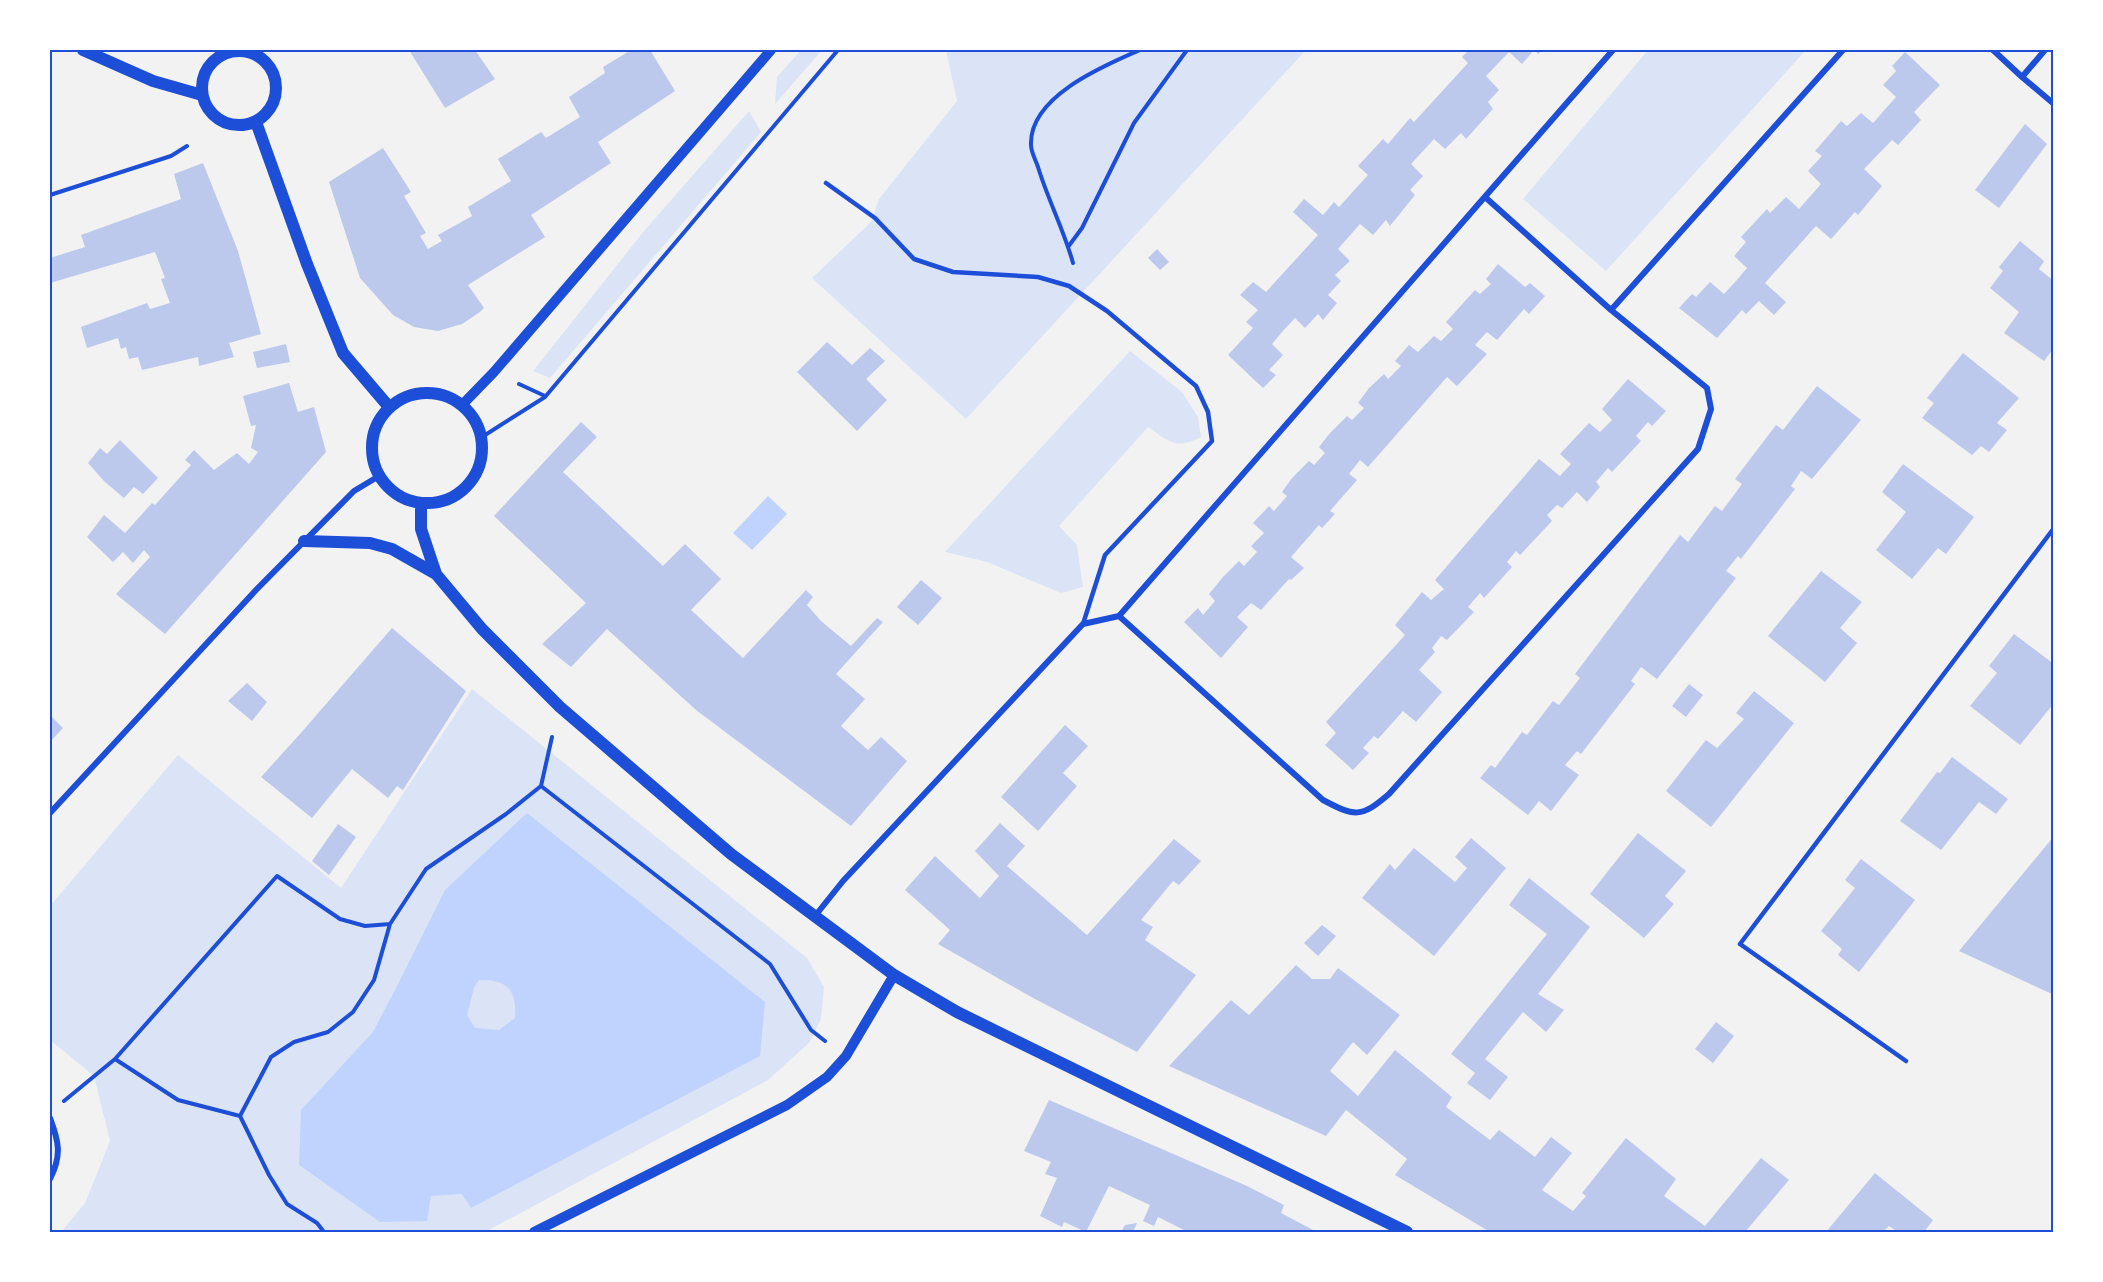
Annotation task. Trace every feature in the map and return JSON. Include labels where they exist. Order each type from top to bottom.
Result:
[{"type":"main road","points":[[82,50],[153,81],[202,95]]},
{"type":"main road","points":[[238,51],[251,51],[272,72],[276,85],[274,100],[268,112],[256,122],[234,125],[223,122],[206,106],[202,95],[202,82],[214,60],[238,51]]},
{"type":"main road","points":[[256,122],[307,264],[343,353],[389,407]]},
{"type":"main road","points":[[425,392],[445,395],[462,405],[471,414],[482,437],[482,456],[476,476],[462,492],[442,502],[421,503],[404,498],[390,490],[379,476],[372,458],[372,440],[378,422],[389,407],[406,397],[425,392]]},
{"type":"main road","points":[[421,503],[421,529],[436,574]]},
{"type":"main road","points":[[304,541],[370,543],[392,549],[436,574],[482,628],[560,706],[731,854],[894,975],[976,1022],[1407,1233]]},
{"type":"street","points":[[462,405],[501,363],[771,50]]},
{"type":"street","points":[[815,916],[843,881],[1083,624],[1119,616],[1613,50]]},
{"type":"street","points":[[1611,310],[1843,50]]},
{"type":"street","points":[[1993,50],[2054,104]]},
{"type":"street","points":[[2022,77],[2045,50]]},
{"type":"street","points":[[1119,616],[1323,800],[1348,813],[1371,810],[1389,794],[1698,449],[1711,409],[1707,388],[1611,310],[1485,196]]},
{"type":"street","points":[[50,813],[304,541],[354,491],[379,476]]},
{"type":"street","points":[[534,1233],[787,1105],[827,1077],[846,1056],[894,975]]},
{"type":"street","points":[[50,1118],[56,1132],[59,1154],[50,1179]]},
{"type":"lane","points":[[826,183],[875,218],[914,259],[953,272],[1038,277],[1069,286],[1107,311],[1196,386],[1208,412],[1212,441],[1105,555],[1083,624]]},
{"type":"lane","points":[[1906,1061],[1740,944],[2054,528]]},
{"type":"path","points":[[482,437],[545,397],[838,50]]},
{"type":"path","points":[[1069,286],[1073,263],[1031,145],[1038,116],[1058,96],[1096,69],[1140,50]]},
{"type":"path","points":[[1068,247],[1082,228],[1134,123],[1187,50]]},
{"type":"path","points":[[50,195],[171,156],[187,146]]},
{"type":"path","points":[[240,1116],[271,1057],[294,1042],[328,1032],[353,1012],[374,980],[390,924],[426,869],[506,814],[541,786],[560,706]]},
{"type":"path","points":[[541,786],[770,964],[811,1030],[846,1056]]},
{"type":"path","points":[[58,1106],[115,1059],[277,876],[340,919],[365,926],[390,924]]},
{"type":"path","points":[[115,1059],[178,1100],[240,1116],[286,1204],[316,1223],[324,1233]]},
{"type":"shaded area","points":[[801,50],[822,50],[775,104],[777,77]]},
{"type":"shaded area","points":[[946,50],[1306,50],[966,419],[812,278],[871,222],[879,199],[957,101]]},
{"type":"shaded area","points":[[1648,50],[1806,50],[1606,271],[1523,199]]},
{"type":"shaded area","points":[[749,111],[761,132],[550,378],[533,371],[644,231]]},
{"type":"shaded area","points":[[1130,351],[1182,392],[1198,417],[1201,437],[1179,444],[1162,437],[1148,427],[1059,526],[1077,545],[1083,587],[1061,593],[987,562],[945,552]]},
{"type":"shaded area","points":[[472,689],[807,958],[824,987],[821,1019],[809,1043],[768,1080],[485,1232],[61,1232],[85,1203],[110,1141],[94,1076],[50,1040],[50,906],[178,755],[341,888]]},
{"type":"water","points":[[768,496],[787,514],[752,550],[733,533]]},
{"type":"water","points":[[527,813],[765,1002],[760,1056],[471,1208],[462,1194],[431,1196],[427,1221],[380,1222],[299,1165],[301,1110],[373,1032],[445,890]],"holes":[[[479,980],[503,984],[512,993],[514,1000],[515,1018],[499,1030],[475,1028],[467,1015],[474,988]]]},
{"type":"building","points":[[409,50],[475,50],[495,79],[445,108]]},
{"type":"building","points":[[631,50],[650,50],[675,91],[598,142],[611,163],[531,215],[545,237],[468,285],[484,308],[462,324],[438,331],[414,327],[393,315],[360,278],[329,182],[383,148],[411,192],[404,196],[426,233],[420,236],[428,249],[442,241],[438,235],[472,216],[468,207],[511,181],[498,159],[541,132],[546,138],[580,117],[569,97],[605,73],[603,67]]},
{"type":"building","points":[[1469,50],[1534,50],[1522,64],[1509,52],[1486,76],[1499,90],[1488,102],[1493,109],[1466,139],[1461,133],[1445,149],[1434,139],[1411,164],[1423,176],[1410,190],[1415,195],[1390,226],[1386,220],[1373,235],[1360,224],[1338,249],[1350,261],[1335,275],[1341,281],[1328,295],[1337,303],[1323,320],[1318,314],[1305,328],[1295,318],[1283,331],[1272,344],[1283,355],[1269,370],[1276,375],[1263,388],[1228,355],[1253,328],[1246,322],[1258,310],[1240,295],[1253,282],[1266,292],[1318,235],[1293,212],[1304,199],[1323,215],[1334,202],[1339,207],[1368,175],[1358,166],[1383,139],[1388,144],[1410,118],[1414,122],[1468,63],[1462,57]]},
{"type":"building","points":[[1905,52],[1940,85],[1914,112],[1921,120],[1898,145],[1892,140],[1864,169],[1882,186],[1858,215],[1855,212],[1831,239],[1816,226],[1765,283],[1786,302],[1774,315],[1759,301],[1746,314],[1742,310],[1717,338],[1679,308],[1692,294],[1696,297],[1710,282],[1724,294],[1736,281],[1747,268],[1734,256],[1746,242],[1741,237],[1767,209],[1770,213],[1786,197],[1799,209],[1821,184],[1808,171],[1822,156],[1815,151],[1841,121],[1847,126],[1861,113],[1873,123],[1896,97],[1883,85],[1896,71],[1892,66]]},
{"type":"building","points":[[2025,124],[2047,144],[1999,208],[1975,190]]},
{"type":"building","points":[[203,163],[238,251],[261,334],[229,343],[234,357],[199,366],[198,357],[142,370],[138,357],[129,359],[126,347],[121,349],[118,338],[87,348],[81,327],[147,303],[150,309],[170,303],[161,279],[165,278],[155,252],[50,283],[50,258],[85,247],[81,235],[181,199],[174,174]]},
{"type":"building","points":[[2020,241],[2044,261],[2039,269],[2054,281],[2054,348],[2044,361],[2004,333],[2019,312],[1990,288],[2003,271],[1999,267]]},
{"type":"building","points":[[1157,249],[1169,262],[1160,270],[1148,258]]},
{"type":"building","points":[[1498,264],[1525,287],[1530,283],[1545,296],[1529,314],[1524,309],[1497,340],[1487,332],[1475,345],[1487,354],[1457,386],[1447,377],[1368,467],[1360,460],[1349,474],[1357,480],[1330,511],[1335,514],[1322,528],[1319,525],[1291,557],[1304,568],[1291,580],[1289,579],[1261,610],[1251,603],[1237,617],[1248,627],[1221,658],[1184,622],[1198,608],[1203,615],[1215,601],[1209,594],[1223,577],[1239,561],[1244,566],[1257,552],[1251,546],[1264,533],[1253,523],[1269,506],[1274,511],[1287,496],[1282,492],[1292,478],[1309,461],[1314,465],[1325,453],[1319,447],[1347,416],[1352,420],[1364,408],[1358,403],[1369,388],[1384,374],[1388,379],[1401,366],[1395,361],[1409,345],[1418,352],[1434,336],[1441,341],[1453,329],[1446,322],[1475,290],[1480,294],[1491,284],[1486,279]]},
{"type":"building","points":[[827,342],[852,365],[870,348],[885,361],[866,379],[887,400],[857,431],[797,372]]},
{"type":"building","points":[[286,344],[290,362],[257,368],[253,352]]},
{"type":"building","points":[[1963,353],[2019,398],[1997,423],[2007,430],[1989,452],[1981,446],[1972,455],[1922,418],[1934,403],[1927,398]]},
{"type":"building","points":[[1628,379],[1666,411],[1652,426],[1648,422],[1636,436],[1641,441],[1612,472],[1608,468],[1596,482],[1600,487],[1587,502],[1577,492],[1562,508],[1557,505],[1547,515],[1552,521],[1520,555],[1516,551],[1507,562],[1512,567],[1484,598],[1480,593],[1468,607],[1474,612],[1447,640],[1441,636],[1432,648],[1435,652],[1419,670],[1442,692],[1416,722],[1403,711],[1378,739],[1374,736],[1363,748],[1369,753],[1353,770],[1325,745],[1336,733],[1326,722],[1405,635],[1395,625],[1422,592],[1431,600],[1444,589],[1435,580],[1539,459],[1560,476],[1571,464],[1560,454],[1589,423],[1600,432],[1612,420],[1602,409]]},
{"type":"building","points":[[289,383],[298,412],[314,407],[326,452],[165,634],[116,594],[150,557],[144,550],[133,563],[123,552],[113,562],[87,537],[104,515],[125,533],[152,503],[155,505],[191,465],[185,460],[194,450],[214,470],[237,453],[249,464],[258,452],[251,448],[256,425],[251,426],[243,396]]},
{"type":"building","points":[[1817,386],[1861,420],[1812,479],[1801,471],[1791,486],[1795,489],[1741,559],[1738,556],[1726,571],[1736,578],[1657,679],[1641,667],[1631,681],[1635,684],[1581,754],[1577,751],[1565,765],[1579,775],[1551,811],[1539,801],[1528,815],[1480,778],[1491,765],[1495,768],[1522,732],[1527,735],[1553,701],[1559,705],[1580,678],[1575,674],[1680,535],[1688,542],[1715,506],[1722,511],[1742,484],[1735,479],[1776,425],[1783,430]]},
{"type":"building","points":[[581,422],[597,437],[563,472],[663,566],[685,544],[721,579],[691,610],[743,658],[806,590],[813,597],[807,605],[821,621],[851,646],[877,618],[883,622],[836,674],[865,699],[841,726],[868,750],[881,737],[907,761],[851,826],[696,710],[607,629],[571,667],[542,644],[586,603],[494,516]]},
{"type":"building","points":[[120,440],[158,478],[143,494],[134,487],[124,498],[88,463],[100,448],[107,454]]},
{"type":"building","points":[[1903,464],[1974,517],[1946,554],[1938,548],[1912,579],[1876,550],[1906,512],[1882,492]]},
{"type":"building","points":[[1821,571],[1862,602],[1840,628],[1857,643],[1825,682],[1768,636]]},
{"type":"building","points":[[921,580],[942,598],[918,625],[897,607]]},
{"type":"building","points":[[392,628],[466,691],[403,790],[397,786],[388,798],[352,769],[312,818],[261,777]]},
{"type":"building","points":[[2014,634],[2054,664],[2054,703],[2020,745],[1970,706],[1997,673],[1989,666]]},
{"type":"building","points":[[247,683],[267,702],[252,721],[228,701]]},
{"type":"building","points":[[1689,684],[1703,695],[1686,717],[1672,706]]},
{"type":"building","points":[[1754,691],[1794,723],[1711,827],[1666,791],[1706,740],[1717,748],[1744,719],[1736,713]]},
{"type":"building","points":[[50,715],[63,728],[50,742]]},
{"type":"building","points":[[1065,725],[1088,746],[1063,773],[1077,786],[1038,831],[1001,797]]},
{"type":"building","points":[[1952,757],[2008,799],[1996,814],[1979,802],[1941,850],[1900,821],[1937,772],[1940,773]]},
{"type":"building","points":[[1000,823],[1025,846],[1007,866],[1087,935],[1174,839],[1201,861],[1179,885],[1173,881],[1141,920],[1153,927],[1145,940],[1196,975],[1137,1052],[1033,998],[938,944],[950,930],[905,890],[935,856],[980,898],[999,876],[975,851]]},
{"type":"building","points":[[338,824],[356,837],[329,875],[312,861]]},
{"type":"building","points":[[1638,833],[1686,871],[1665,896],[1674,904],[1644,938],[1590,894]]},
{"type":"building","points":[[2054,836],[2054,995],[1959,951]]},
{"type":"building","points":[[1471,838],[1506,868],[1434,956],[1362,898],[1390,864],[1395,870],[1414,848],[1455,882],[1467,868],[1455,857]]},
{"type":"building","points":[[1861,859],[1915,900],[1859,972],[1838,955],[1842,949],[1821,931],[1855,888],[1845,880]]},
{"type":"building","points":[[1529,878],[1590,927],[1538,994],[1564,1010],[1546,1032],[1523,1012],[1485,1059],[1508,1077],[1490,1100],[1467,1083],[1475,1073],[1451,1054],[1547,934],[1509,905]]},
{"type":"building","points":[[1322,925],[1336,936],[1318,956],[1304,943]]},
{"type":"building","points":[[1296,965],[1312,979],[1330,979],[1338,968],[1400,1015],[1367,1055],[1353,1042],[1330,1071],[1358,1096],[1395,1050],[1452,1097],[1446,1107],[1490,1140],[1499,1130],[1535,1157],[1551,1137],[1572,1153],[1542,1190],[1573,1211],[1586,1196],[1582,1193],[1626,1138],[1676,1179],[1664,1196],[1705,1226],[1761,1158],[1789,1180],[1745,1232],[1490,1232],[1395,1175],[1407,1159],[1346,1110],[1326,1136],[1169,1066],[1231,1000],[1249,1015]]},
{"type":"building","points":[[1716,1022],[1734,1036],[1713,1063],[1695,1049]]},
{"type":"building","points":[[1049,1100],[1247,1186],[1284,1205],[1281,1213],[1317,1232],[1188,1232],[1158,1217],[1154,1226],[1143,1221],[1150,1205],[1109,1186],[1086,1232],[1064,1222],[1062,1227],[1040,1216],[1057,1178],[1045,1174],[1051,1162],[1024,1151]]},
{"type":"building","points":[[1875,1173],[1933,1220],[1924,1232],[1898,1232],[1889,1226],[1883,1232],[1826,1232]]},
{"type":"building","points":[[1137,1223],[1133,1232],[1121,1232],[1125,1225]]}]
